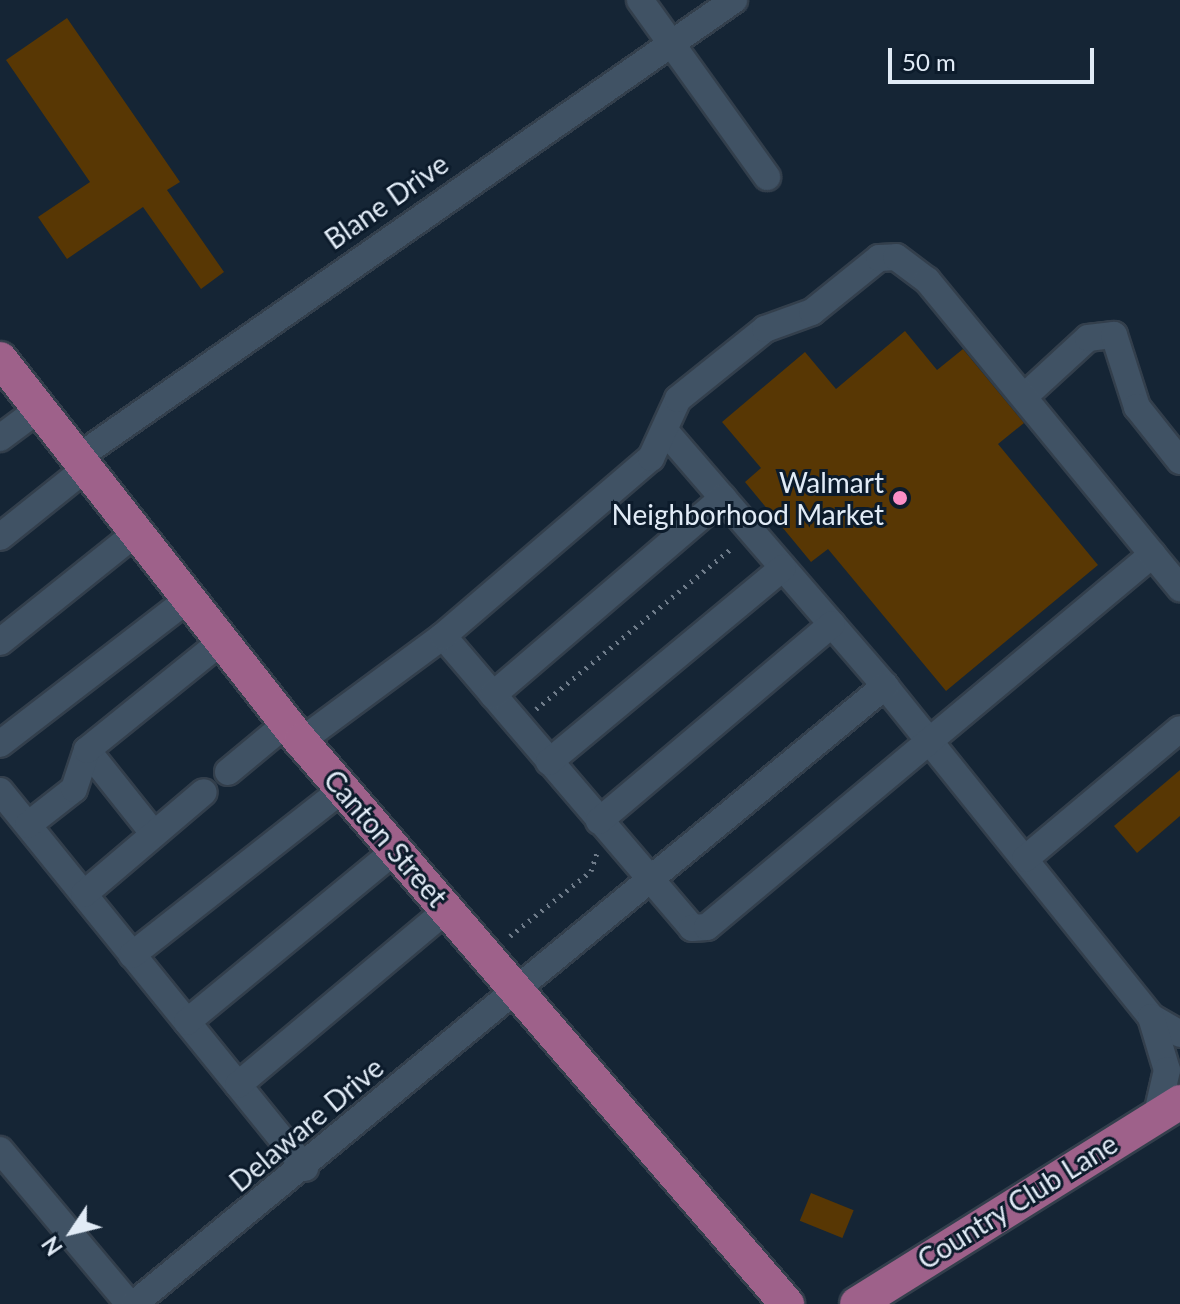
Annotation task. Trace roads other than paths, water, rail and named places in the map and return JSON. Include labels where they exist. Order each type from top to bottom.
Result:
[{"type":"main road","name":"Canton Street","points":[[0,359],[294,732],[787,1304]]},
{"type":"main road","name":"Country Club Lane","points":[[857,1304],[1169,1108]]},
{"type":"street","points":[[640,0],[767,177]]},
{"type":"street","name":"Blane Drive","points":[[0,537],[81,463],[734,0]]},
{"type":"street","points":[[228,772],[443,636],[651,458],[666,432],[678,399],[765,329],[812,312],[879,258],[896,257],[927,280],[1026,395],[1180,588]]},
{"type":"street","points":[[1026,395],[1088,338],[1114,335],[1137,407],[1180,461]]},
{"type":"street","points":[[0,438],[39,409]]},
{"type":"street","points":[[666,432],[885,686],[1151,1017],[1180,1034]]},
{"type":"street","points":[[493,695],[723,498]]},
{"type":"street","points":[[0,642],[136,533]]},
{"type":"street","points":[[443,636],[692,928],[707,927],[1153,554]]},
{"type":"street","points":[[549,762],[783,568]]},
{"type":"street","points":[[0,744],[188,599]]},
{"type":"street","points":[[599,821],[832,624]]},
{"type":"street","points":[[28,825],[74,789],[87,750],[222,641]]},
{"type":"street","name":"Delaware Drive","points":[[131,1304],[305,1168],[646,876],[885,686]]},
{"type":"street","points":[[1025,859],[1180,729]]},
{"type":"street","points":[[87,750],[153,833]]},
{"type":"street","points":[[132,955],[343,789]]},
{"type":"street","points":[[0,791],[305,1168]]},
{"type":"street","points":[[84,894],[204,792]]},
{"type":"street","points":[[187,1022],[396,850]]},
{"type":"street","points":[[238,1085],[448,909]]},
{"type":"street","points":[[1151,1017],[1167,1070],[1169,1108]]},
{"type":"street","points":[[0,1150],[131,1304]]},
{"type":"place","name":"Walmart Neighborhood Market","points":[[900,498]]}]
